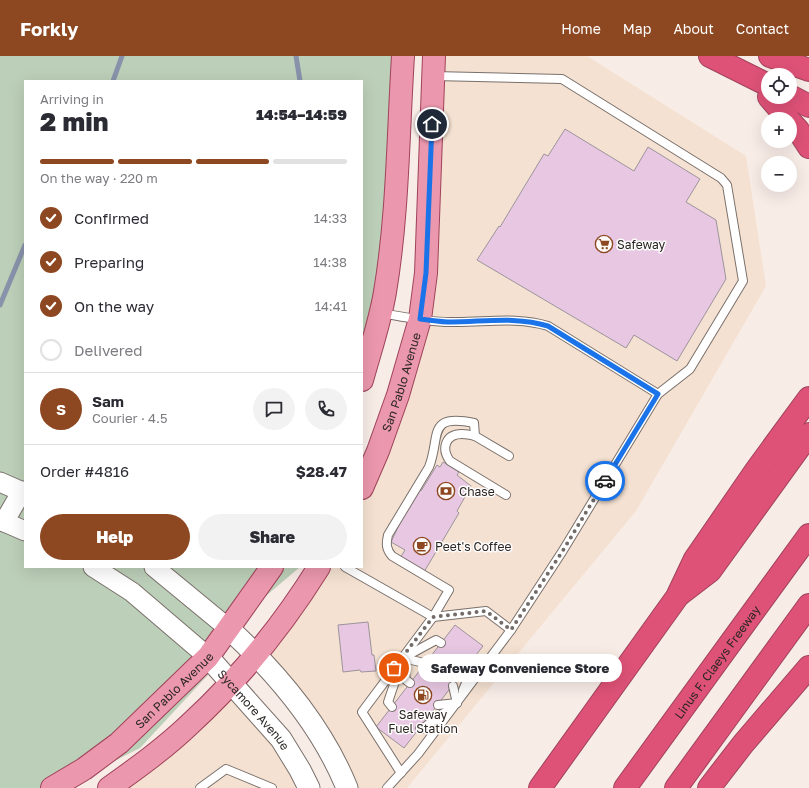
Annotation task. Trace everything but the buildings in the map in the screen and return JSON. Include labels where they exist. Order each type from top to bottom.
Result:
[{"type":"highway","points":[[710,56],[760,81]]},
{"type":"highway","points":[[770,56],[809,70]]},
{"type":"highway","points":[[797,100],[809,106]]},
{"type":"highway","points":[[774,104],[782,112]]},
{"type":"highway","points":[[797,129],[809,147]]},
{"type":"highway","points":[[540,788],[677,597],[696,559],[757,469],[809,398]]},
{"type":"highway","points":[[677,597],[710,571],[809,434]]},
{"type":"highway","name":"Linus F. Claeys Freeway","points":[[625,788],[809,535]]},
{"type":"highway","points":[[676,788],[809,606]]},
{"type":"highway","points":[[709,788],[743,744],[809,668]]},
{"type":"main road","points":[[363,376],[385,293],[392,246],[403,56]]},
{"type":"main road","name":"San Pablo Avenue","points":[[363,486],[378,451],[398,394],[420,319],[426,273],[434,66]]},
{"type":"main road","name":"San Pablo Avenue","points":[[52,788],[84,770],[119,743],[208,657],[271,568]]},
{"type":"main road","points":[[109,788],[191,724],[231,683],[280,625],[318,568]]},
{"type":"main road","points":[[228,628],[256,654],[293,696],[325,742],[347,788]]},
{"type":"main road","name":"Sycamore Avenue","points":[[208,657],[282,739],[309,788]]},
{"type":"street","points":[[0,482],[24,492],[2,521],[24,531]]},
{"type":"street","name":"Sycamore Avenue","points":[[94,568],[132,592],[208,657]]},
{"type":"street","points":[[155,568],[228,628]]},
{"type":"lane","points":[[387,788],[401,773],[457,703],[511,630],[562,552],[658,394],[690,369],[743,281],[727,185],[721,178],[562,79],[434,66]]},
{"type":"lane","points":[[380,313],[449,322],[535,322],[548,326],[658,394]]},
{"type":"lane","points":[[401,773],[362,712],[433,617],[449,590],[392,556],[387,550],[386,542],[388,535],[429,467],[437,431],[443,424],[452,420],[474,423],[476,436]]},
{"type":"lane","points":[[506,495],[450,461],[444,450],[449,439],[454,435],[462,434],[476,436],[509,456]]},
{"type":"lane","points":[[347,568],[433,617],[486,611],[511,630]]},
{"type":"lane","points":[[392,707],[388,702],[403,658],[436,640],[441,643]]},
{"type":"lane","points":[[403,658],[420,662],[425,665]]},
{"type":"lane","points":[[403,658],[406,680],[410,683]]},
{"type":"lane","points":[[420,728],[422,729],[457,703],[472,669],[469,664]]},
{"type":"lane","points":[[453,686],[457,703]]},
{"type":"lane","points":[[438,705],[457,703]]},
{"type":"lane","points":[[200,788],[226,770],[272,788]]},
{"type":"shaded area","points":[[434,56],[587,56],[746,156],[766,286],[636,511],[407,788],[345,788],[256,654],[318,568],[363,568],[363,485],[420,319]]},
{"type":"shaded area","points":[[231,683],[309,788],[109,788]]},
{"type":"green space","points":[[0,56],[403,56],[393,215],[363,353],[363,80],[24,80],[24,568],[299,568],[228,628],[208,657],[208,675],[140,748],[61,788],[0,788]]},
{"type":"waterway","points":[[113,80],[122,56]]},
{"type":"waterway","points":[[296,56],[300,80]]},
{"type":"waterway","points":[[0,305],[24,247]]},
{"type":"way so far","points":[[394,668],[433,617],[486,611],[511,630],[562,552],[605,481]]},
{"type":"place","name":"Safeway","points":[[604,244]]},
{"type":"place","name":"Chase","points":[[446,491]]},
{"type":"place","name":"Peet's Coffee","points":[[422,546]]},
{"type":"place","name":"Safeway Convenience Store","points":[[394,668]]},
{"type":"place","name":"Safeway Fuel Station","points":[[423,695]]},
{"type":"route","points":[[432,124],[426,273],[420,319],[449,322],[519,321],[535,322],[548,326],[658,394],[605,481]]}]
